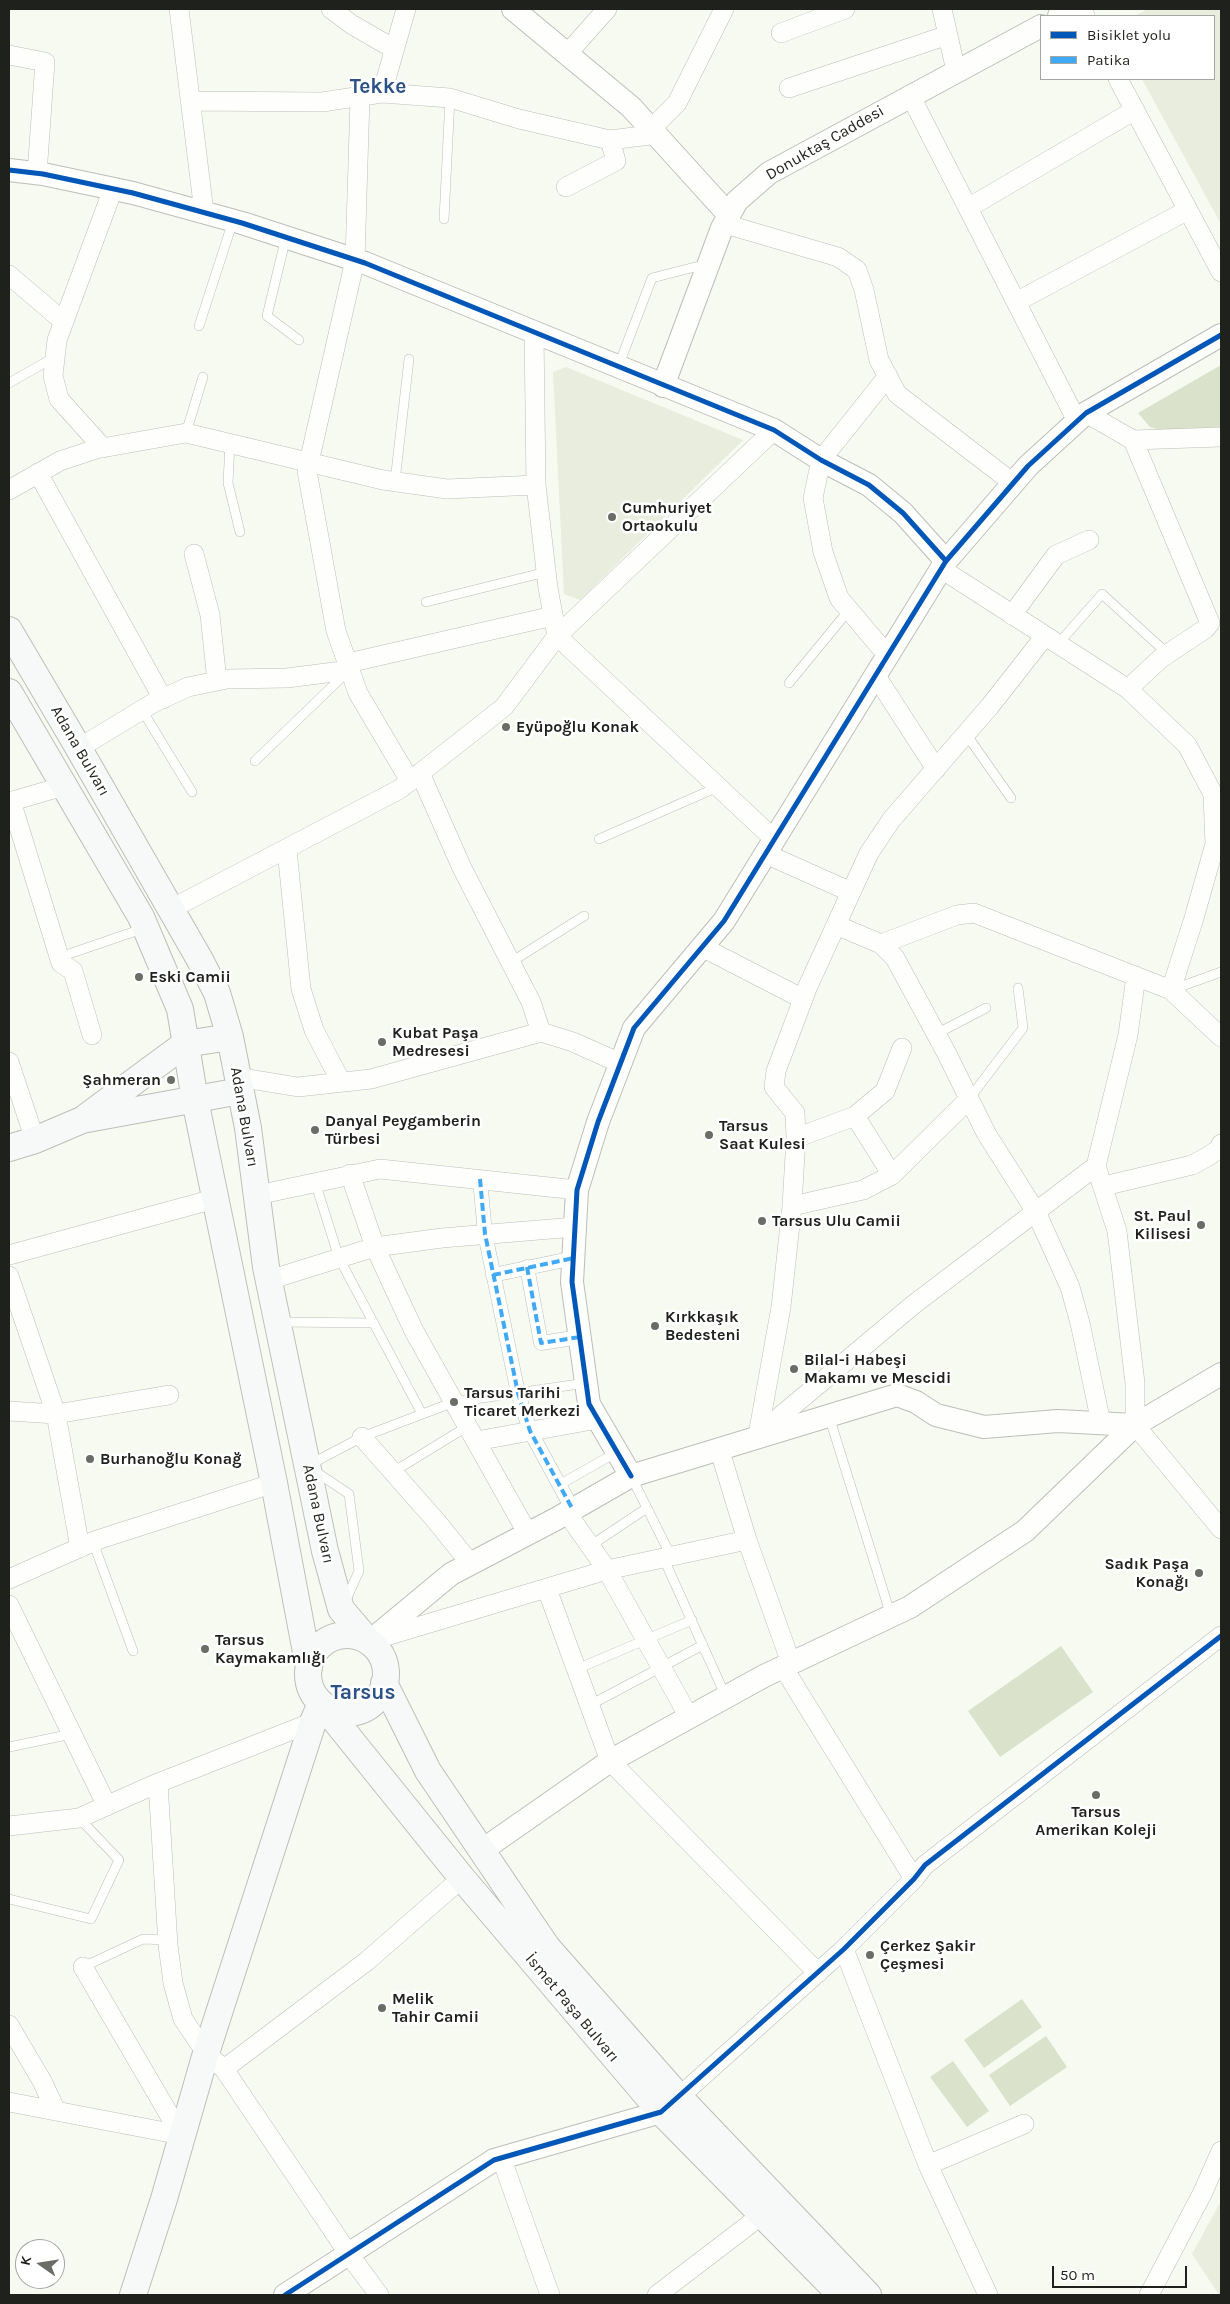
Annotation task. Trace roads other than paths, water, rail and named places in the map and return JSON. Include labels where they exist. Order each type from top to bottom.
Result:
[{"type":"main road","name":"Adana Bulvarı","points":[[9,630],[79,748],[217,993],[230,1037],[248,1128],[269,1280],[325,1551],[341,1609],[369,1642]]},
{"type":"main road","name":"Adana Bulvarı","points":[[9,692],[146,928],[180,1009],[214,1199],[274,1483],[309,1668]]},
{"type":"main road","points":[[82,1120],[185,1044],[230,1037]]},
{"type":"main road","points":[[9,1148],[35,1140],[82,1120],[195,1100],[239,1084]]},
{"type":"main road","points":[[133,2295],[164,2199],[180,2135],[215,2061],[317,1712],[311,1688],[309,1668],[316,1651],[331,1638],[344,1635],[357,1636],[369,1642],[378,1651],[384,1662],[384,1683],[377,1698],[357,1712],[332,1710],[317,1712]]},
{"type":"main road","points":[[384,1683],[428,1771],[480,1851],[547,1947],[670,2105],[868,2295]]},
{"type":"main road","name":"İsmet Paşa Bulvarı","points":[[317,1712],[462,1878],[670,2105],[762,2214],[841,2295]]},
{"type":"main road","points":[[149,2295],[162,2232],[164,2199]]},
{"type":"street","points":[[179,9],[204,212]]},
{"type":"street","points":[[331,9],[394,49]]},
{"type":"street","points":[[382,92],[406,9]]},
{"type":"street","points":[[514,9],[631,107],[655,131],[727,219],[838,256],[857,270],[864,290],[879,360],[897,394],[1013,483]]},
{"type":"street","points":[[567,54],[607,9]]},
{"type":"street","points":[[190,101],[322,102],[360,98],[382,92],[450,98],[518,119],[610,140],[655,131],[677,102],[724,9]]},
{"type":"street","points":[[781,34],[845,9]]},
{"type":"street","points":[[942,9],[956,71]]},
{"type":"street","points":[[1061,15],[1073,9]]},
{"type":"street","name":"Donuktaş Caddesi","points":[[663,386],[708,264],[727,219],[737,201],[769,173],[910,95],[1040,27]]},
{"type":"street","points":[[789,88],[948,35]]},
{"type":"street","points":[[9,55],[45,62],[37,174]]},
{"type":"street","points":[[1119,80],[1221,272]]},
{"type":"street","points":[[910,95],[1016,302],[1082,417],[1133,440],[1221,437]]},
{"type":"street","points":[[360,98],[355,260],[307,471],[318,541],[336,631],[358,692],[415,777],[531,1002],[541,1032]]},
{"type":"street","points":[[968,208],[1135,110]]},
{"type":"street","points":[[566,187],[616,161],[610,140]]},
{"type":"street","points":[[9,170],[113,189],[204,212],[355,260],[774,430],[821,460],[869,485],[903,513],[943,565],[1012,615],[1128,689],[1187,745],[1217,793],[1215,844],[1171,990]]},
{"type":"street","points":[[103,448],[59,399],[53,376],[57,340],[63,321],[113,189]]},
{"type":"street","points":[[1016,302],[1188,210]]},
{"type":"street","points":[[9,275],[63,321]]},
{"type":"street","points":[[534,333],[536,485],[546,572],[557,636],[718,787],[770,847],[851,892]]},
{"type":"street","points":[[631,1476],[589,1404],[572,1282],[577,1190],[598,1122],[634,1028],[724,921],[943,565],[1028,466],[1082,417],[1221,335]]},
{"type":"street","points":[[888,376],[821,460],[813,498],[823,552],[839,598],[888,656]]},
{"type":"street","points":[[171,909],[400,789],[504,707],[557,636],[774,430]]},
{"type":"street","points":[[9,490],[60,461],[103,448],[186,433],[394,481],[447,489],[536,485]]},
{"type":"street","points":[[1128,689],[1168,654],[1205,629],[1210,623],[1133,440]]},
{"type":"street","points":[[38,473],[163,698]]},
{"type":"street","points":[[1012,615],[1056,555],[1089,540]]},
{"type":"street","points":[[194,554],[210,615],[217,681]]},
{"type":"street","points":[[79,748],[163,698],[188,687],[217,681],[287,678],[349,666],[553,616]]},
{"type":"street","points":[[758,1436],[781,1307],[792,1206],[796,1138],[795,1113],[774,1087],[776,1070],[803,999],[869,853],[892,819],[1052,640]]},
{"type":"street","points":[[876,676],[936,769]]},
{"type":"street","points":[[64,786],[10,802],[61,963],[73,971],[92,1034]]},
{"type":"street","points":[[286,850],[301,989],[314,1030],[341,1082]]},
{"type":"street","points":[[880,944],[957,915],[974,912],[1171,990],[1221,1037]]},
{"type":"street","points":[[836,925],[880,944],[895,958],[986,1133],[1036,1212],[1070,1287],[1101,1423]]},
{"type":"street","points":[[702,947],[803,999]]},
{"type":"street","points":[[1136,976],[1128,1035],[1096,1166],[1117,1231],[1136,1383],[1135,1425],[1221,1529]]},
{"type":"street","points":[[239,1084],[298,1087],[371,1079],[541,1032],[573,1042],[620,1063]]},
{"type":"street","points":[[796,1138],[855,1116],[885,1091],[902,1048]]},
{"type":"street","points":[[9,1062],[35,1140]]},
{"type":"street","points":[[792,1206],[863,1190],[892,1174],[969,1099]]},
{"type":"street","points":[[855,1116],[892,1174]]},
{"type":"street","points":[[1104,1186],[1192,1165],[1219,1149],[1221,1144]]},
{"type":"street","points":[[758,1436],[913,1305],[1096,1166]]},
{"type":"street","points":[[257,1195],[380,1169],[577,1190]]},
{"type":"street","points":[[350,1174],[375,1247],[414,1331],[528,1534]]},
{"type":"street","points":[[480,1179],[485,1234],[518,1393],[530,1432],[559,1485],[570,1511],[590,1546],[607,1570],[688,1717]]},
{"type":"street","points":[[9,1255],[214,1199]]},
{"type":"street","points":[[269,1280],[375,1247],[485,1234],[575,1227]]},
{"type":"street","points":[[494,1275],[574,1258]]},
{"type":"street","points":[[527,1267],[540,1343],[580,1337]]},
{"type":"street","points":[[9,1276],[56,1414],[86,1545]]},
{"type":"street","points":[[480,1851],[610,1761],[787,1665],[910,1607],[1025,1531],[1135,1425],[1221,1374]]},
{"type":"street","points":[[9,1411],[56,1414],[169,1395]]},
{"type":"street","points":[[369,1642],[450,1574],[528,1534],[631,1476],[897,1395],[916,1402],[936,1415],[984,1426],[1058,1421],[1135,1425]]},
{"type":"street","points":[[472,1434],[530,1432],[598,1419]]},
{"type":"street","points":[[362,1438],[437,1522],[470,1564]]},
{"type":"street","points":[[719,1448],[787,1665],[914,1879]]},
{"type":"street","points":[[9,1580],[86,1545],[274,1483]]},
{"type":"street","points":[[369,1642],[607,1570],[747,1540]]},
{"type":"street","points":[[547,1588],[610,1761],[818,1972]]},
{"type":"street","points":[[9,1606],[15,1631],[72,1734],[108,1806]]},
{"type":"street","points":[[285,2295],[501,2156],[670,2105],[844,1949],[933,1858],[1221,1636]]},
{"type":"street","points":[[9,1826],[79,1818],[317,1712]]},
{"type":"street","points":[[158,1783],[168,1940],[173,1983],[183,2019],[215,2061],[379,2295]]},
{"type":"street","points":[[215,2061],[367,1961],[462,1878]]},
{"type":"street","points":[[844,1949],[928,2165],[988,2295]]},
{"type":"street","points":[[83,1967],[180,2135]]},
{"type":"street","points":[[9,2024],[42,2080],[56,2112]]},
{"type":"street","points":[[9,2102],[180,2135]]},
{"type":"street","points":[[928,2165],[1024,2124]]},
{"type":"street","points":[[1149,2295],[1203,2192],[1221,2151]]},
{"type":"street","points":[[501,2156],[550,2295]]},
{"type":"street","points":[[657,2295],[762,2214]]},
{"type":"lane","points":[[444,219],[450,98]]},
{"type":"lane","points":[[199,326],[234,220]]},
{"type":"lane","points":[[286,237],[267,316],[299,340]]},
{"type":"lane","points":[[618,367],[652,278],[708,264]]},
{"type":"lane","points":[[9,383],[55,357]]},
{"type":"lane","points":[[394,481],[409,360]]},
{"type":"lane","points":[[186,433],[202,378]]},
{"type":"lane","points":[[230,443],[228,483],[240,532]]},
{"type":"lane","points":[[426,602],[546,572]]},
{"type":"lane","points":[[1052,640],[1102,594],[1168,654]]},
{"type":"lane","points":[[788,683],[849,610]]},
{"type":"lane","points":[[255,761],[349,666]]},
{"type":"lane","points":[[142,710],[192,792]]},
{"type":"lane","points":[[966,734],[1011,798]]},
{"type":"lane","points":[[599,840],[718,787]]},
{"type":"lane","points":[[511,962],[584,916]]},
{"type":"lane","points":[[60,957],[146,928]]},
{"type":"lane","points":[[1171,990],[1221,972]]},
{"type":"lane","points":[[969,1099],[1023,1028],[1018,988]]},
{"type":"lane","points":[[936,1034],[986,1008]]},
{"type":"lane","points":[[315,1182],[339,1258],[422,1414]]},
{"type":"lane","points":[[278,1322],[374,1323]]},
{"type":"lane","points":[[341,1609],[359,1571],[350,1494],[307,1466],[362,1438],[454,1402],[586,1383]]},
{"type":"lane","points":[[829,1415],[891,1616]]},
{"type":"lane","points":[[393,1472],[472,1434]]},
{"type":"lane","points":[[559,1485],[616,1452]]},
{"type":"lane","points":[[631,1476],[647,1508],[692,1620],[726,1697]]},
{"type":"lane","points":[[590,1546],[647,1508]]},
{"type":"lane","points":[[86,1545],[134,1651]]},
{"type":"lane","points":[[576,1669],[692,1620]]},
{"type":"lane","points":[[590,1705],[703,1645]]},
{"type":"lane","points":[[9,1747],[72,1734]]},
{"type":"lane","points":[[9,1899],[91,1919],[119,1860],[79,1818]]},
{"type":"lane","points":[[83,1967],[143,1939],[168,1940]]},
{"type":"place","name":"Cumhuriyet Ortaokulu","points":[[612,517]]},
{"type":"place","name":"Eyüpoğlu Konak","points":[[506,727]]},
{"type":"place","name":"Eski Camii","points":[[139,977]]},
{"type":"place","name":"Kubat Paşa Medresesi","points":[[382,1042]]},
{"type":"place","name":"Şahmeran","points":[[171,1080]]},
{"type":"place","name":"Danyal Peygamberin Türbesi","points":[[315,1130]]},
{"type":"place","name":"Tarsus Saat Kulesi","points":[[709,1135]]},
{"type":"place","name":"Tarsus Ulu Camii","points":[[762,1221]]},
{"type":"place","name":"St. Paul Kilisesi","points":[[1201,1225]]},
{"type":"place","name":"Kırkkaşık Bedesteni","points":[[655,1326]]},
{"type":"place","name":"Bilal-i Habeşi Makamı ve Mescidi","points":[[794,1369]]},
{"type":"place","name":"Tarsus Tarihi Ticaret Merkezi","points":[[454,1402]]},
{"type":"place","name":"Burhanoğlu Konağ","points":[[90,1459]]},
{"type":"place","name":"Sadık Paşa Konağı","points":[[1199,1573]]},
{"type":"place","name":"Tarsus Kaymakamlığı","points":[[205,1649]]},
{"type":"place","name":"Tarsus Amerikan Koleji","points":[[1096,1795]]},
{"type":"place","name":"Çerkez Şakir Çeşmesi","points":[[870,1955]]},
{"type":"place","name":"Melik Tahir Camii","points":[[382,2008]]},
{"type":"district","name":"Tekke","points":[[378,87]]},
{"type":"district","name":"Tarsus","points":[[363,1693]]}]
